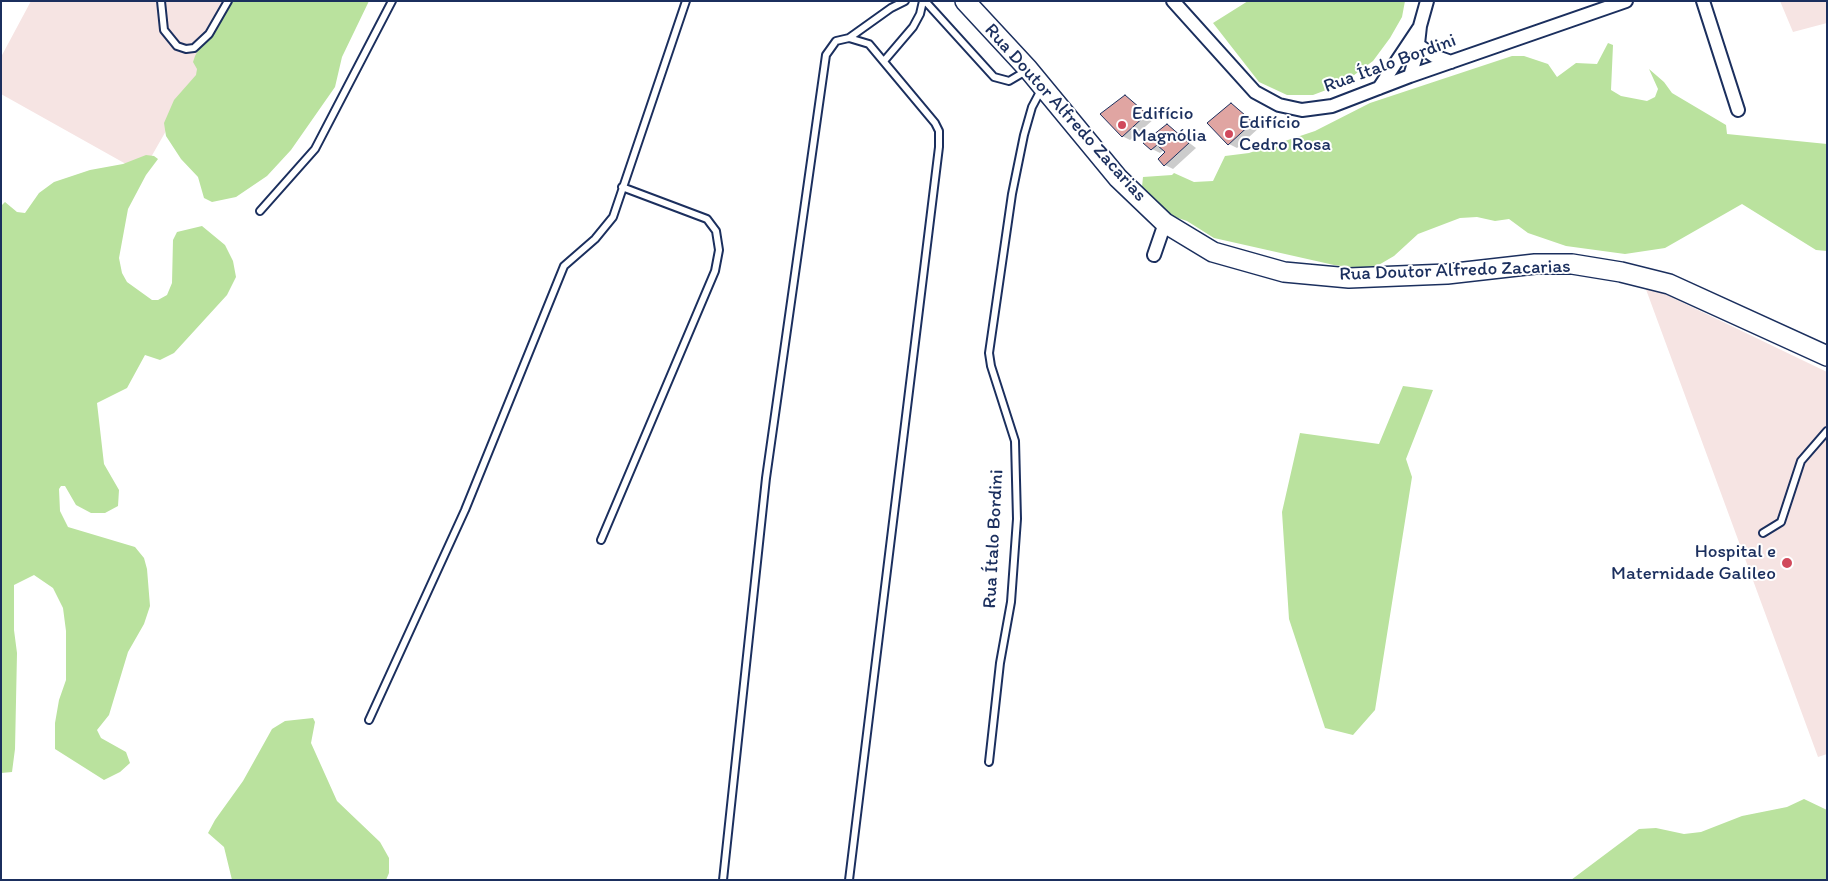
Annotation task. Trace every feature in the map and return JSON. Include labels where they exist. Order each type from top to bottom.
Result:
[{"type":"street","name":"Rua Doutor Alfredo Zacarias","points":[[965,1],[1028,69],[1118,178],[1165,223],[1213,252],[1284,272],[1349,278],[1447,274],[1535,264],[1572,264],[1621,272],[1668,284],[1827,356]]},
{"type":"street","name":"Rua Ítalo Bordini","points":[[1173,1],[1254,92],[1278,105],[1302,110],[1332,106],[1410,76],[1626,1]]},
{"type":"street","points":[[1410,76],[1427,1]]},
{"type":"street","points":[[1703,1],[1738,110]]},
{"type":"street","points":[[1378,88],[1420,26]]},
{"type":"street","points":[[1418,45],[1434,56],[1451,62]]},
{"type":"street","points":[[1154,255],[1165,223]]},
{"type":"lane","points":[[161,1],[164,30],[177,46],[186,49],[194,48],[209,34],[228,1]]},
{"type":"lane","points":[[260,211],[315,149],[392,1]]},
{"type":"lane","points":[[369,720],[465,510],[564,266],[595,239],[613,216],[686,1]]},
{"type":"lane","points":[[724,880],[766,478],[824,65],[830,46],[836,41],[849,38],[905,1]]},
{"type":"lane","points":[[884,61],[913,27],[924,1]]},
{"type":"lane","points":[[924,1],[994,77],[1009,81],[1028,69]]},
{"type":"lane","points":[[849,38],[869,44],[936,123],[939,131],[939,147],[849,880]]},
{"type":"lane","name":"Rua Ítalo Bordini","points":[[989,762],[1000,662],[1011,602],[1017,520],[1015,441],[991,366],[989,352],[1014,186],[1024,135],[1032,107],[1043,87]]},
{"type":"lane","points":[[601,540],[715,271],[718,250],[716,231],[707,219],[622,187]]},
{"type":"lane","points":[[1763,532],[1781,522],[1801,461],[1827,431]]},
{"type":"shaded area","points":[[31,1],[240,1],[142,173],[1,94],[1,57]]},
{"type":"shaded area","points":[[1780,1],[1827,1],[1827,23],[1793,32]]},
{"type":"shaded area","name":"Hospital e Maternidade Galileo","points":[[1644,284],[1827,372],[1827,754],[1818,757]]},
{"type":"green space","points":[[226,1],[369,1],[342,57],[335,87],[291,150],[267,176],[236,197],[212,202],[204,198],[198,177],[181,159],[166,136],[164,123],[174,100],[196,75],[197,69],[193,62],[195,56]]},
{"type":"green space","points":[[1248,1],[1405,1],[1402,17],[1390,38],[1373,61],[1342,84],[1313,95],[1287,95],[1259,82],[1213,23]]},
{"type":"green space","points":[[1608,43],[1613,45],[1611,90],[1621,96],[1647,101],[1655,97],[1658,89],[1649,69],[1664,82],[1672,93],[1726,125],[1727,134],[1827,144],[1827,251],[1816,250],[1742,204],[1665,248],[1625,254],[1566,246],[1528,233],[1509,219],[1495,221],[1477,217],[1460,218],[1418,234],[1394,256],[1370,270],[1334,265],[1214,238],[1187,221],[1172,216],[1158,204],[1141,197],[1143,177],[1172,175],[1174,173],[1194,182],[1213,181],[1225,156],[1249,153],[1315,131],[1370,103],[1512,56],[1524,56],[1548,64],[1557,77],[1576,63],[1597,64]]},
{"type":"green space","points":[[146,155],[154,156],[158,159],[146,175],[128,209],[119,258],[122,273],[127,282],[152,300],[158,300],[167,295],[172,283],[173,240],[177,232],[202,226],[225,245],[233,261],[236,277],[227,295],[174,353],[160,360],[145,355],[127,388],[97,403],[104,464],[119,490],[118,506],[105,513],[91,513],[76,505],[65,486],[61,486],[59,489],[60,511],[68,527],[135,547],[144,558],[147,569],[150,606],[144,624],[128,652],[109,715],[97,730],[101,738],[126,752],[130,763],[120,772],[104,780],[55,749],[55,723],[59,700],[66,680],[66,631],[63,608],[53,588],[34,575],[14,585],[14,630],[17,653],[15,749],[12,772],[1,773],[1,206],[5,202],[17,212],[25,213],[39,193],[54,182],[90,170],[123,164]]},
{"type":"green space","points":[[1403,386],[1433,390],[1406,459],[1412,477],[1375,710],[1353,735],[1325,728],[1289,619],[1282,512],[1300,433],[1379,444]]},
{"type":"green space","points":[[313,718],[315,722],[311,743],[337,801],[380,842],[389,858],[389,873],[386,880],[232,880],[224,847],[208,833],[243,781],[272,729],[285,721]]},
{"type":"green space","points":[[1804,799],[1827,810],[1827,880],[1571,880],[1639,829],[1656,828],[1684,834],[1701,832],[1742,816],[1787,807]]},
{"type":"building","name":"Edifício Magnólia","points":[[1125,95],[1147,114],[1122,137],[1100,114]]},
{"type":"building","name":"Edifício Cedro Rosa","points":[[1231,103],[1253,122],[1228,145],[1207,123]]},
{"type":"building","points":[[1167,124],[1189,143],[1164,166],[1158,159],[1165,152],[1157,145],[1151,150],[1143,143]]},
{"type":"place","name":"Edifício Magnólia","points":[[1122,125]]},
{"type":"place","name":"Edifício Cedro Rosa","points":[[1229,134]]},
{"type":"place","name":"Hospital e Maternidade Galileo","points":[[1787,563]]}]
